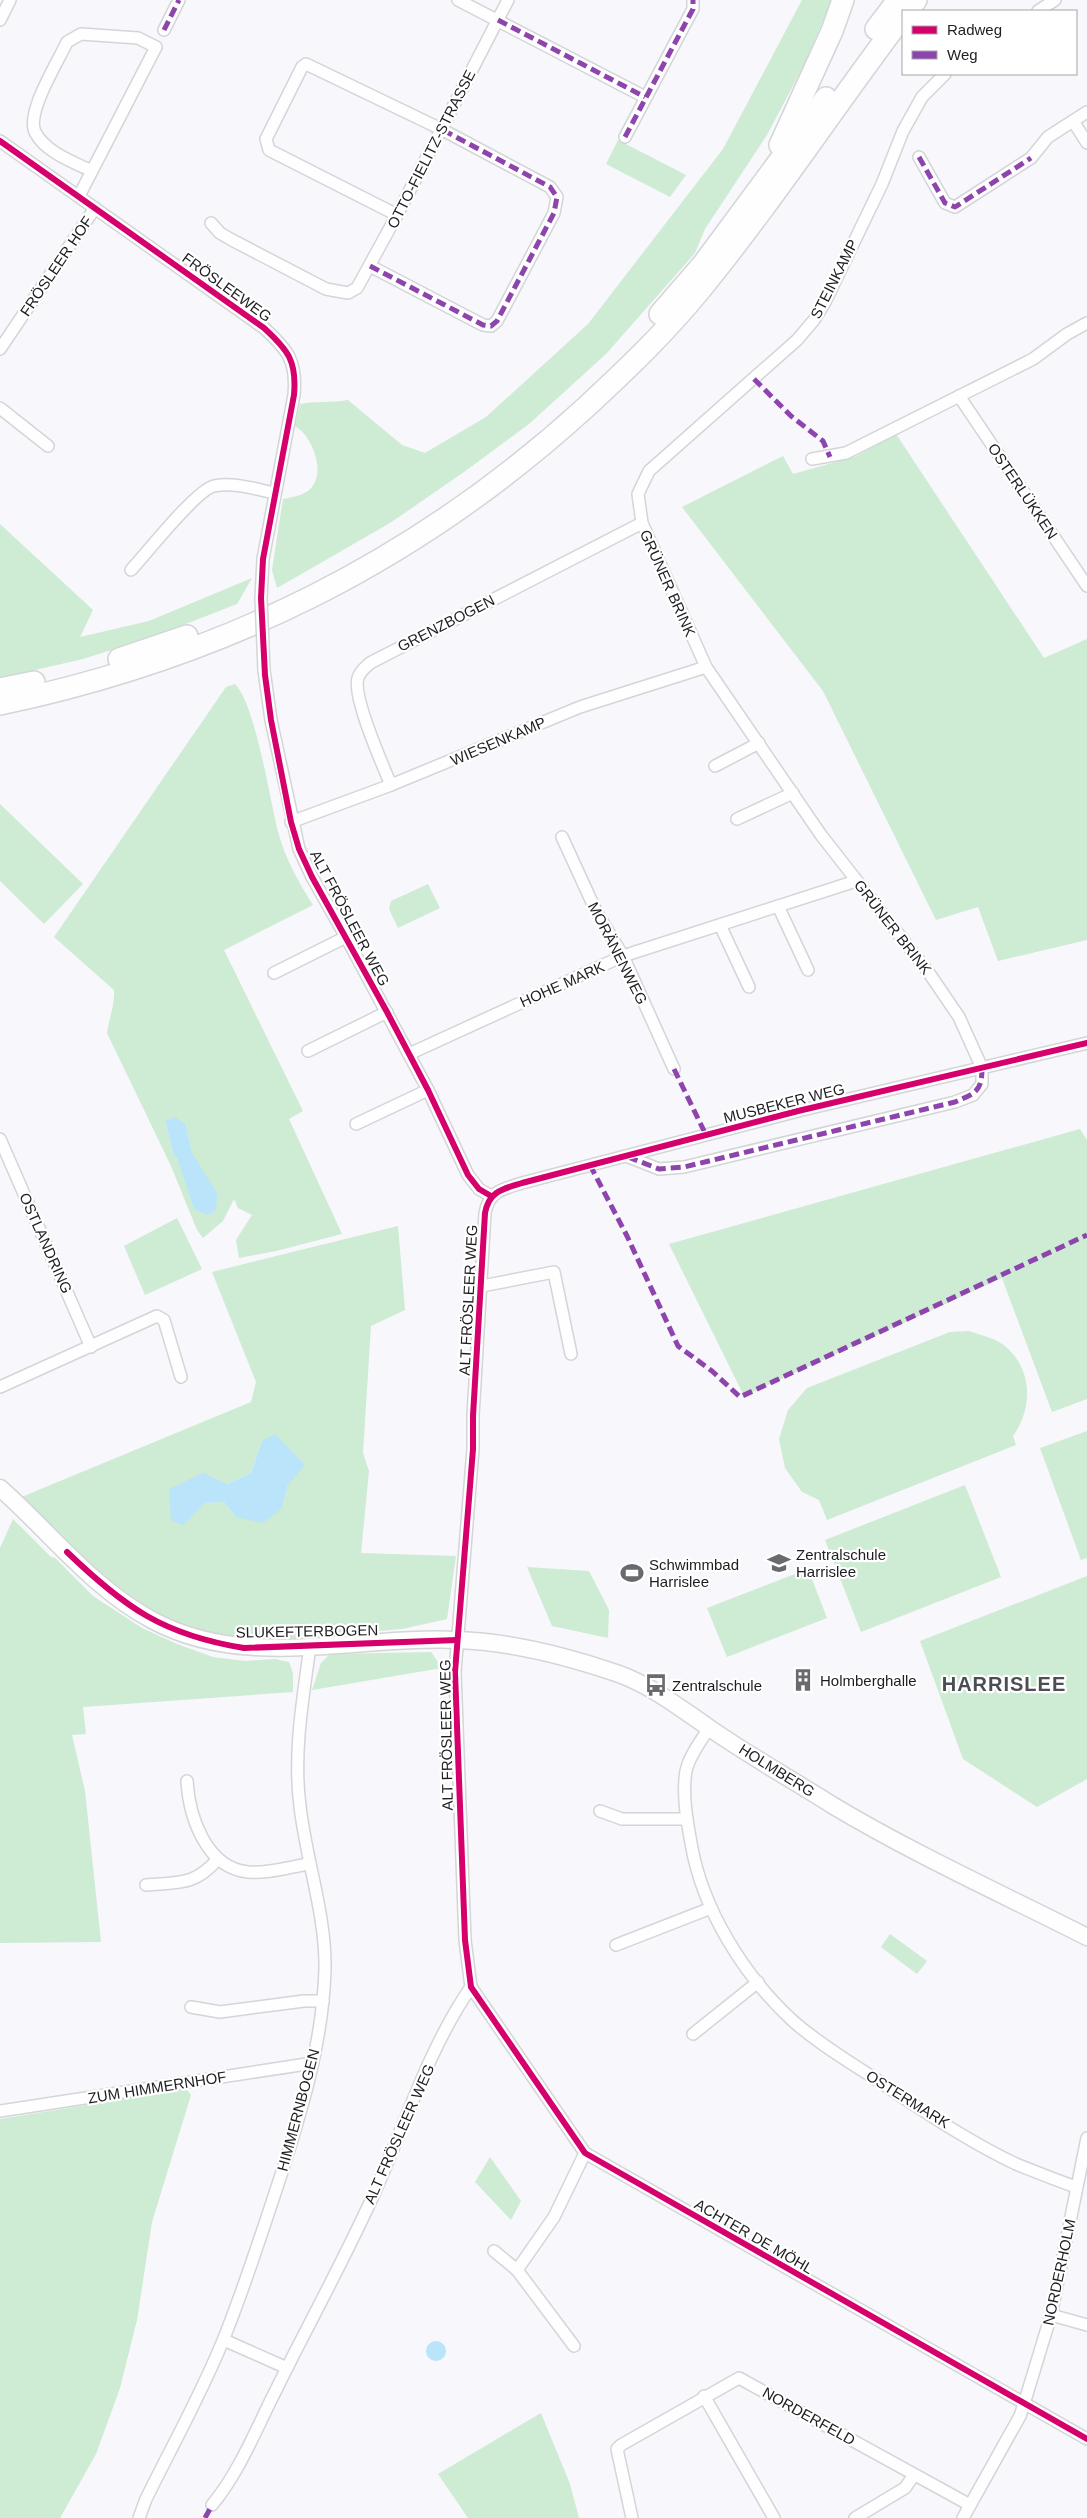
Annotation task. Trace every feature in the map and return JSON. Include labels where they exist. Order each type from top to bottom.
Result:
[{"type":"highway","points":[[761,186],[807,88],[844,0]]},
{"type":"highway","points":[[0,689],[78,671],[140,653],[207,629],[305,585],[377,545],[432,511],[527,440],[565,408],[615,360],[657,317],[704,263],[898,0]]},
{"type":"highway","points":[[908,10],[916,0]]},
{"type":"highway","points":[[0,704],[71,688],[154,664],[259,622],[386,557],[433,528],[503,478],[531,456],[626,370],[672,322],[746,231],[902,17]]},
{"type":"street","points":[[0,20],[10,0]]},
{"type":"street","points":[[164,30],[179,0]]},
{"type":"street","points":[[458,0],[645,97]]},
{"type":"street","name":"OTTO-FIELITZ-STRASSE","points":[[211,223],[220,233],[232,240],[326,289],[348,294],[357,288],[397,215],[508,0]]},
{"type":"street","points":[[625,137],[693,8],[693,0]]},
{"type":"street","points":[[1040,10],[1055,0]]},
{"type":"street","points":[[79,196],[92,171],[156,47],[138,38],[81,34],[72,37],[67,42],[32,119],[36,133],[59,155],[92,171]]},
{"type":"street","points":[[370,266],[483,325],[491,326],[497,321],[554,213],[557,197],[550,187],[441,129],[306,64],[302,67],[266,139],[269,150],[397,215]]},
{"type":"street","name":"STEINKAMP","points":[[638,494],[649,472],[797,340],[814,320],[882,184],[902,131],[922,97],[944,75]]},
{"type":"street","points":[[919,157],[945,203],[955,207],[1031,158],[1048,137],[1087,112]]},
{"type":"street","points":[[1073,121],[1087,143]]},
{"type":"street","name":"FRÖSLEEWEG","points":[[0,141],[264,328],[284,347],[292,360],[296,376],[294,395],[263,558],[261,598],[264,670]]},
{"type":"street","name":"FRÖSLEER HOF","points":[[0,349],[95,208]]},
{"type":"street","points":[[812,459],[846,453],[1033,359],[1066,334],[1087,324]]},
{"type":"street","name":"OSTERLÜKKEN","points":[[959,396],[1087,586]]},
{"type":"street","points":[[0,408],[48,446]]},
{"type":"street","points":[[132,570],[197,496],[212,486],[230,484],[274,493]]},
{"type":"street","name":"GRÜNER BRINK","points":[[638,494],[642,523],[706,667],[856,881],[929,973],[959,1018],[982,1068]]},
{"type":"street","name":"GRENZBOGEN","points":[[391,785],[361,704],[357,680],[361,671],[370,663],[457,617],[642,523]]},
{"type":"street","name":"WIESENKAMP","points":[[292,822],[391,785],[580,707],[706,667]]},
{"type":"street","name":"ALT FRÖSLEER WEG","points":[[212,2505],[228,2486],[372,2198],[438,2046],[471,1987],[465,1940],[455,1672],[471,1485],[473,1416],[485,1213],[491,1196],[479,1189],[468,1175],[428,1090],[312,877],[299,849],[271,720],[264,670]]},
{"type":"street","points":[[715,766],[759,743]]},
{"type":"street","points":[[737,819],[793,793]]},
{"type":"street","name":"MORÄNENWEG","points":[[562,837],[596,911],[623,956],[674,1069]]},
{"type":"street","name":"HOHE MARK","points":[[409,1054],[623,956],[856,881]]},
{"type":"street","points":[[778,906],[808,970]]},
{"type":"street","points":[[720,925],[749,987]]},
{"type":"street","name":"ALT FRÖSLEER WEG","points":[[274,972],[346,937]]},
{"type":"street","points":[[308,1051],[387,1012]]},
{"type":"street","name":"MUSBEKER WEG","points":[[491,1196],[497,1190],[522,1183],[798,1112],[1087,1044]]},
{"type":"street","points":[[626,1156],[660,1169],[684,1167],[955,1102],[973,1094],[982,1084],[982,1068]]},
{"type":"street","points":[[356,1124],[428,1090]]},
{"type":"street","name":"OSTLANDRING","points":[[0,1138],[91,1347]]},
{"type":"street","name":"ALT FRÖSLEER WEG","points":[[482,1286],[554,1272],[571,1354]]},
{"type":"street","points":[[0,1387],[157,1316],[164,1320],[181,1377]]},
{"type":"street","name":"SLUKEFTERBOGEN","points":[[0,1488],[95,1579],[124,1603],[152,1621],[192,1637],[244,1648],[457,1640]]},
{"type":"street","name":"HOLMBERG","points":[[457,1640],[511,1645],[573,1659],[624,1676],[671,1700],[708,1728],[857,1820],[1087,1937]]},
{"type":"street","name":"HIMMERNBOGEN","points":[[139,2518],[146,2499],[224,2340],[287,2156],[314,2063],[323,2002],[325,1967],[322,1937],[300,1804],[298,1766],[298,1733],[310,1646]]},
{"type":"street","name":"OSTERMARK","points":[[708,1728],[686,1771],[687,1819],[699,1878],[712,1908],[732,1945],[758,1982],[794,2021],[824,2044],[902,2097],[1015,2163],[1076,2188]]},
{"type":"street","points":[[187,1781],[191,1810],[209,1849],[218,1859],[227,1865],[247,1872],[264,1872],[309,1864]]},
{"type":"street","points":[[600,1811],[622,1819],[687,1819]]},
{"type":"street","points":[[146,1885],[191,1880],[206,1872],[218,1859]]},
{"type":"street","points":[[616,1945],[712,1908]]},
{"type":"street","points":[[693,2034],[758,1982]]},
{"type":"street","name":"ACHTER DE MÖHL","points":[[471,1987],[585,2153],[1087,2439]]},
{"type":"street","points":[[191,2007],[220,2012],[304,2001],[323,2002]]},
{"type":"street","name":"ZUM HIMMERNHOF","points":[[0,2111],[314,2063]]},
{"type":"street","name":"NORDERHOLM","points":[[1024,2404],[1051,2315],[1087,2138]]},
{"type":"street","points":[[517,2270],[554,2217],[585,2153]]},
{"type":"street","points":[[494,2251],[517,2270],[574,2346]]},
{"type":"street","points":[[1051,2315],[1087,2325]]},
{"type":"street","points":[[224,2340],[287,2368]]},
{"type":"street","name":"NORDERFELD","points":[[632,2518],[617,2449],[704,2396],[735,2379],[742,2378],[970,2505]]},
{"type":"street","points":[[704,2396],[774,2518]]},
{"type":"street","points":[[964,2518],[1020,2416],[1024,2404]]},
{"type":"street","points":[[855,2518],[905,2488],[914,2475]]},
{"type":"green space","points":[[802,0],[832,0],[805,63],[767,135],[705,229],[695,253],[606,354],[529,424],[464,472],[390,523],[277,588],[272,570],[283,499],[308,491],[314,484],[318,469],[311,444],[301,430],[295,426],[300,404],[348,400],[402,445],[425,453],[486,417],[588,324],[723,149]]},
{"type":"green space","points":[[618,140],[686,175],[670,197],[606,164]]},
{"type":"green space","points":[[896,434],[1044,658],[1087,639],[1087,940],[998,961],[978,907],[936,920],[823,691],[682,507],[783,456],[793,474],[857,456]]},
{"type":"green space","points":[[0,524],[93,610],[80,637],[149,621],[252,578],[237,604],[155,636],[83,659],[0,678]]},
{"type":"green space","points":[[235,684],[243,695],[262,755],[275,820],[285,853],[313,905],[224,950],[303,1111],[289,1119],[342,1234],[276,1251],[239,1258],[236,1240],[252,1215],[238,1208],[234,1199],[223,1221],[203,1238],[197,1230],[171,1166],[107,1033],[113,1006],[114,990],[54,937],[226,687]],"holes":[[[165,1121],[186,1125],[192,1153],[178,1160],[173,1153]]]},
{"type":"green space","points":[[0,804],[83,884],[44,924],[0,881]]},
{"type":"green space","points":[[428,884],[440,908],[398,928],[389,909],[391,901]]},
{"type":"green space","points":[[1080,1129],[1087,1140],[1087,1399],[1052,1412],[1002,1278],[744,1396],[669,1244]]},
{"type":"green space","points":[[177,1218],[202,1269],[145,1295],[124,1246]]},
{"type":"green space","points":[[398,1226],[405,1310],[371,1326],[363,1453],[369,1471],[361,1553],[456,1556],[447,1619],[402,1629],[300,1638],[227,1640],[155,1617],[98,1577],[19,1498],[251,1402],[256,1382],[212,1272]],"holes":[[[262,1441],[288,1485],[282,1508],[236,1517],[224,1502],[205,1503],[227,1484],[251,1473]]]},
{"type":"green space","points":[[969,1331],[1001,1343],[1021,1366],[1027,1390],[1027,1402],[1020,1425],[1013,1436],[1016,1445],[827,1520],[819,1500],[802,1492],[785,1468],[779,1439],[788,1410],[807,1388],[950,1332]]},
{"type":"green space","points":[[1087,1431],[1087,1558],[1081,1560],[1040,1448]]},
{"type":"green space","points":[[965,1485],[1001,1577],[861,1632],[825,1540]]},
{"type":"green space","points":[[13,1519],[93,1596],[142,1628],[177,1644],[213,1657],[245,1661],[275,1659],[289,1662],[293,1673],[293,1692],[83,1707],[86,1734],[72,1735],[85,1791],[101,1942],[0,1943],[0,1548]]},
{"type":"green space","points":[[527,1567],[589,1571],[609,1610],[608,1638],[552,1626]]},
{"type":"green space","points":[[808,1569],[827,1618],[727,1657],[707,1608]]},
{"type":"green space","points":[[1087,1576],[1087,1779],[1037,1807],[963,1759],[920,1641]]},
{"type":"green space","points":[[431,1652],[442,1668],[312,1690],[321,1663],[330,1654]]},
{"type":"green space","points":[[890,1934],[927,1961],[917,1974],[881,1947]]},
{"type":"green space","points":[[186,2089],[191,2095],[152,2222],[137,2320],[120,2388],[96,2454],[60,2518],[0,2518],[0,2119]]},
{"type":"green space","points":[[490,2157],[521,2201],[511,2220],[475,2182]]},
{"type":"green space","points":[[541,2413],[570,2484],[579,2518],[468,2518],[438,2474]]},
{"type":"water","points":[[175,1117],[186,1125],[192,1153],[217,1193],[216,1210],[208,1215],[194,1209],[178,1160],[173,1153],[165,1121]]},
{"type":"water","points":[[275,1434],[305,1465],[288,1485],[282,1508],[263,1523],[236,1517],[224,1502],[205,1503],[183,1525],[171,1520],[169,1489],[203,1473],[227,1484],[251,1473],[262,1441]]},
{"type":"water","points":[[436,2341],[443,2344],[446,2351],[443,2358],[436,2361],[429,2358],[426,2351],[429,2344]]},
{"type":"marked path","points":[[164,30],[179,0]]},
{"type":"marked path","points":[[625,137],[693,9],[693,0]]},
{"type":"marked path","points":[[498,20],[645,97]]},
{"type":"marked path","points":[[370,266],[483,325],[491,326],[497,321],[554,213],[557,197],[550,187],[441,129]]},
{"type":"marked path","points":[[919,157],[945,203],[955,207],[1031,158]]},
{"type":"marked path","points":[[754,379],[791,416],[823,441],[830,457]]},
{"type":"marked path","points":[[628,1157],[659,1169],[684,1167],[955,1102],[976,1090],[981,1082],[982,1068]]},
{"type":"marked path","points":[[674,1069],[706,1135]]},
{"type":"marked path","points":[[590,1165],[627,1236],[678,1346],[712,1371],[740,1397],[1087,1235]]},
{"type":"marked path","points":[[205,2518],[212,2505]]},
{"type":"cycle path","points":[[0,141],[264,328],[279,343],[289,357],[294,373],[294,395],[263,559],[261,598],[265,675],[271,720],[291,822],[299,849],[312,877],[428,1090],[468,1175],[479,1189],[491,1196]]},
{"type":"cycle path","points":[[1087,1043],[798,1111],[522,1183],[503,1189],[493,1195],[485,1213],[473,1416],[473,1449],[455,1672],[465,1940],[471,1987],[585,2153],[1087,2439]]},
{"type":"cycle path","points":[[67,1552],[107,1588],[147,1616],[190,1635],[215,1642],[244,1648],[457,1640]]},
{"type":"place","name":"Zentralschule Harrislee","points":[[779,1563]]},
{"type":"place","name":"Schwimmbad Harrislee","points":[[632,1573]]},
{"type":"place","name":"Holmberghalle","points":[[803,1680]]},
{"type":"place","name":"Zentralschule","points":[[656,1685]]},
{"type":"district","name":"HARRISLEE","points":[[1004,1684]]}]
